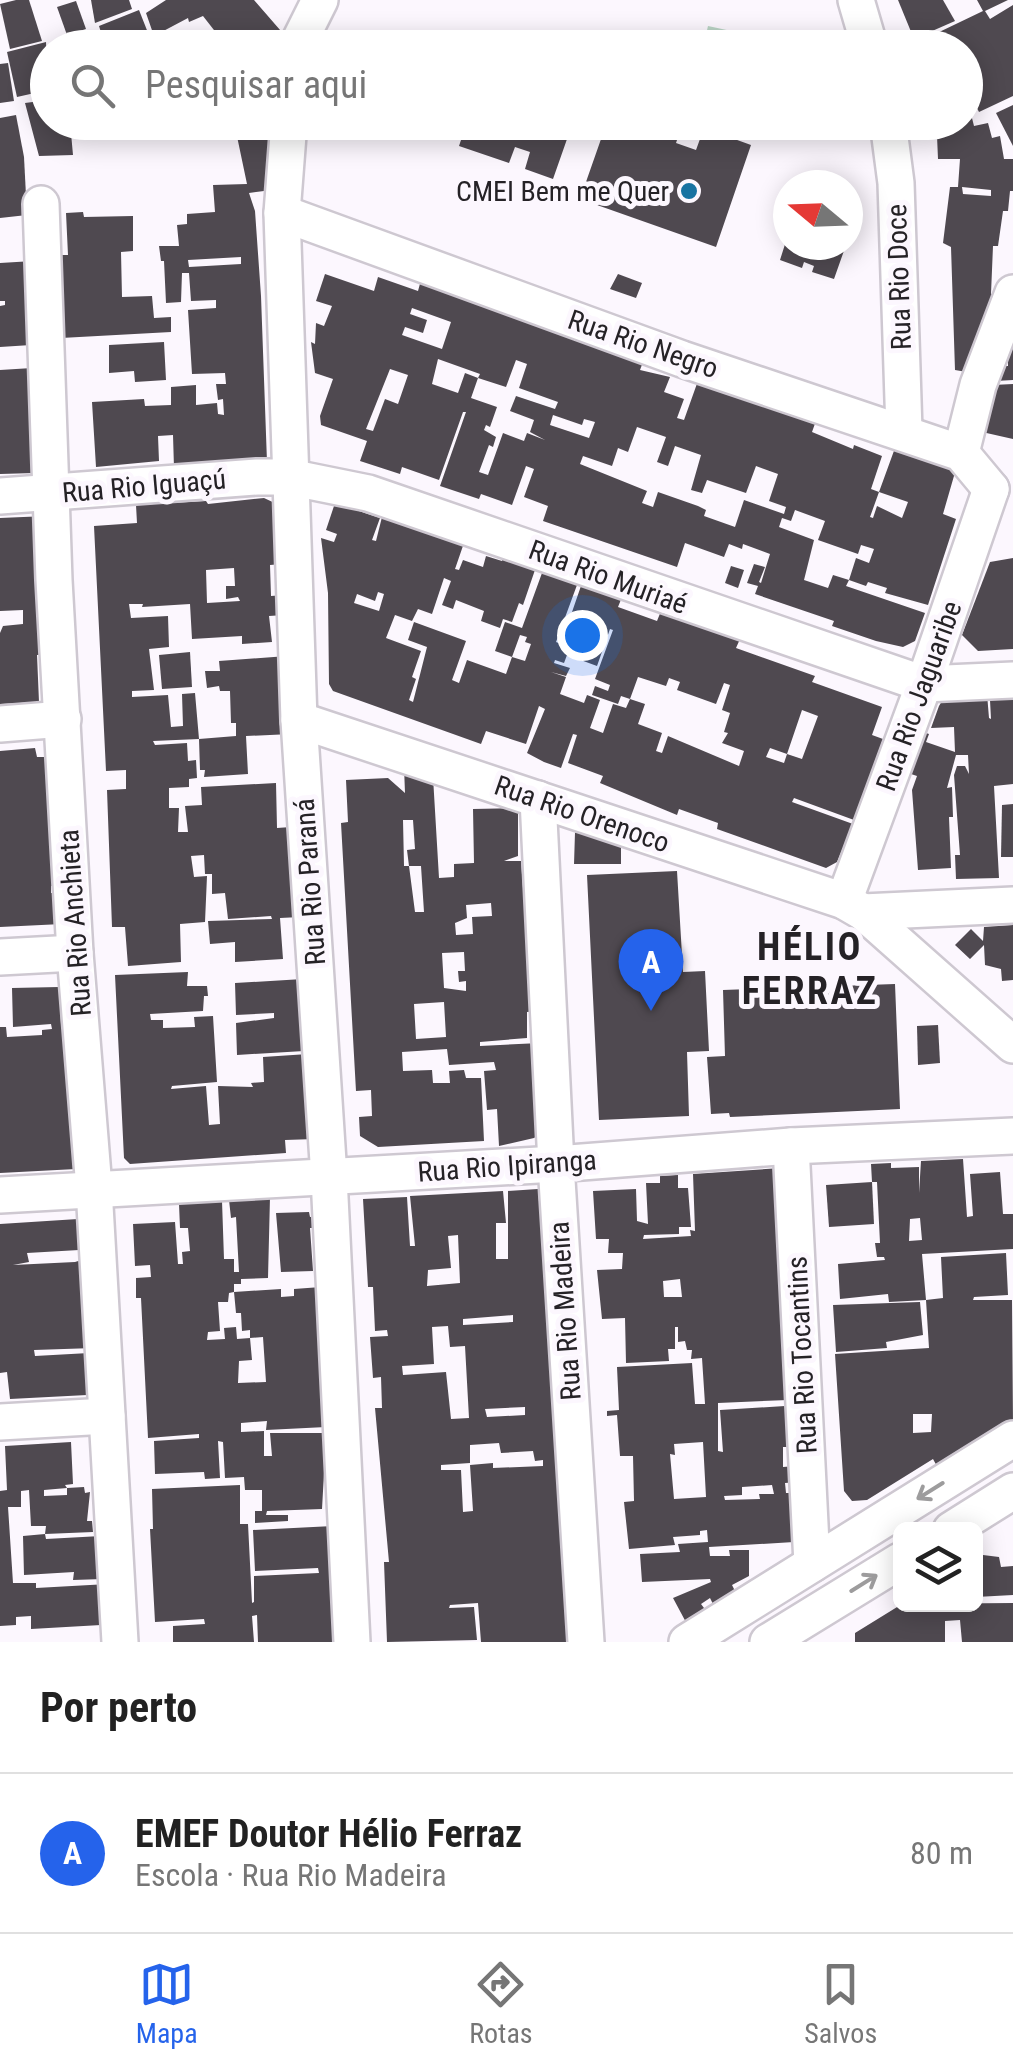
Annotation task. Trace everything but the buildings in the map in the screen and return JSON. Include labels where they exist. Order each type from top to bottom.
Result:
[{"type":"street","points":[[856,0],[865,30]]},
{"type":"street","points":[[304,30],[317,3]]},
{"type":"street","name":"Rua Rio Paraná","points":[[287,140],[282,213],[299,720],[329,1177],[352,1642]]},
{"type":"street","name":"Rua Rio Doce","points":[[890,140],[896,183],[904,431]]},
{"type":"street","name":"Rua Rio Anchieta","points":[[41,204],[75,953],[94,1188],[120,1642]]},
{"type":"street","name":"Rua Rio Negro","points":[[282,213],[682,359],[962,452]]},
{"type":"street","points":[[1002,488],[962,452],[978,385],[1013,293]]},
{"type":"street","name":"Rua Rio Iguaçú","points":[[0,496],[289,477]]},
{"type":"street","name":"Rua Rio Muriaé","points":[[289,477],[368,493],[924,684]]},
{"type":"street","name":"Rua Rio Jaguaribe","points":[[854,906],[924,684],[1002,488]]},
{"type":"street","points":[[924,684],[1013,680]]},
{"type":"street","points":[[0,724],[63,719]]},
{"type":"street","name":"Rua Rio Orenoco","points":[[299,720],[854,906]]},
{"type":"street","name":"Rua Rio Madeira","points":[[538,799],[586,1642]]},
{"type":"street","points":[[854,906],[1013,905]]},
{"type":"street","points":[[854,906],[1013,1046]]},
{"type":"street","points":[[0,957],[75,953]]},
{"type":"street","name":"Rua Rio Ipiranga","points":[[0,1195],[1013,1136]]},
{"type":"street","name":"Rua Rio Tocantins","points":[[791,1146],[812,1564]]},
{"type":"street","points":[[0,1422],[108,1416]]},
{"type":"street","points":[[687,1642],[1013,1440]]},
{"type":"street","points":[[964,1522],[1013,1491]]},
{"type":"street","points":[[768,1642],[811,1629],[893,1566]]},
{"type":"place","name":"CMEI Bem me Quer","points":[[689,191]]},
{"type":"place","name":"EMEF Doutor Hélio Ferraz","points":[[651,1011]]},
{"type":"district","name":"HÉLIO FERRAZ","points":[[810,969]]}]
